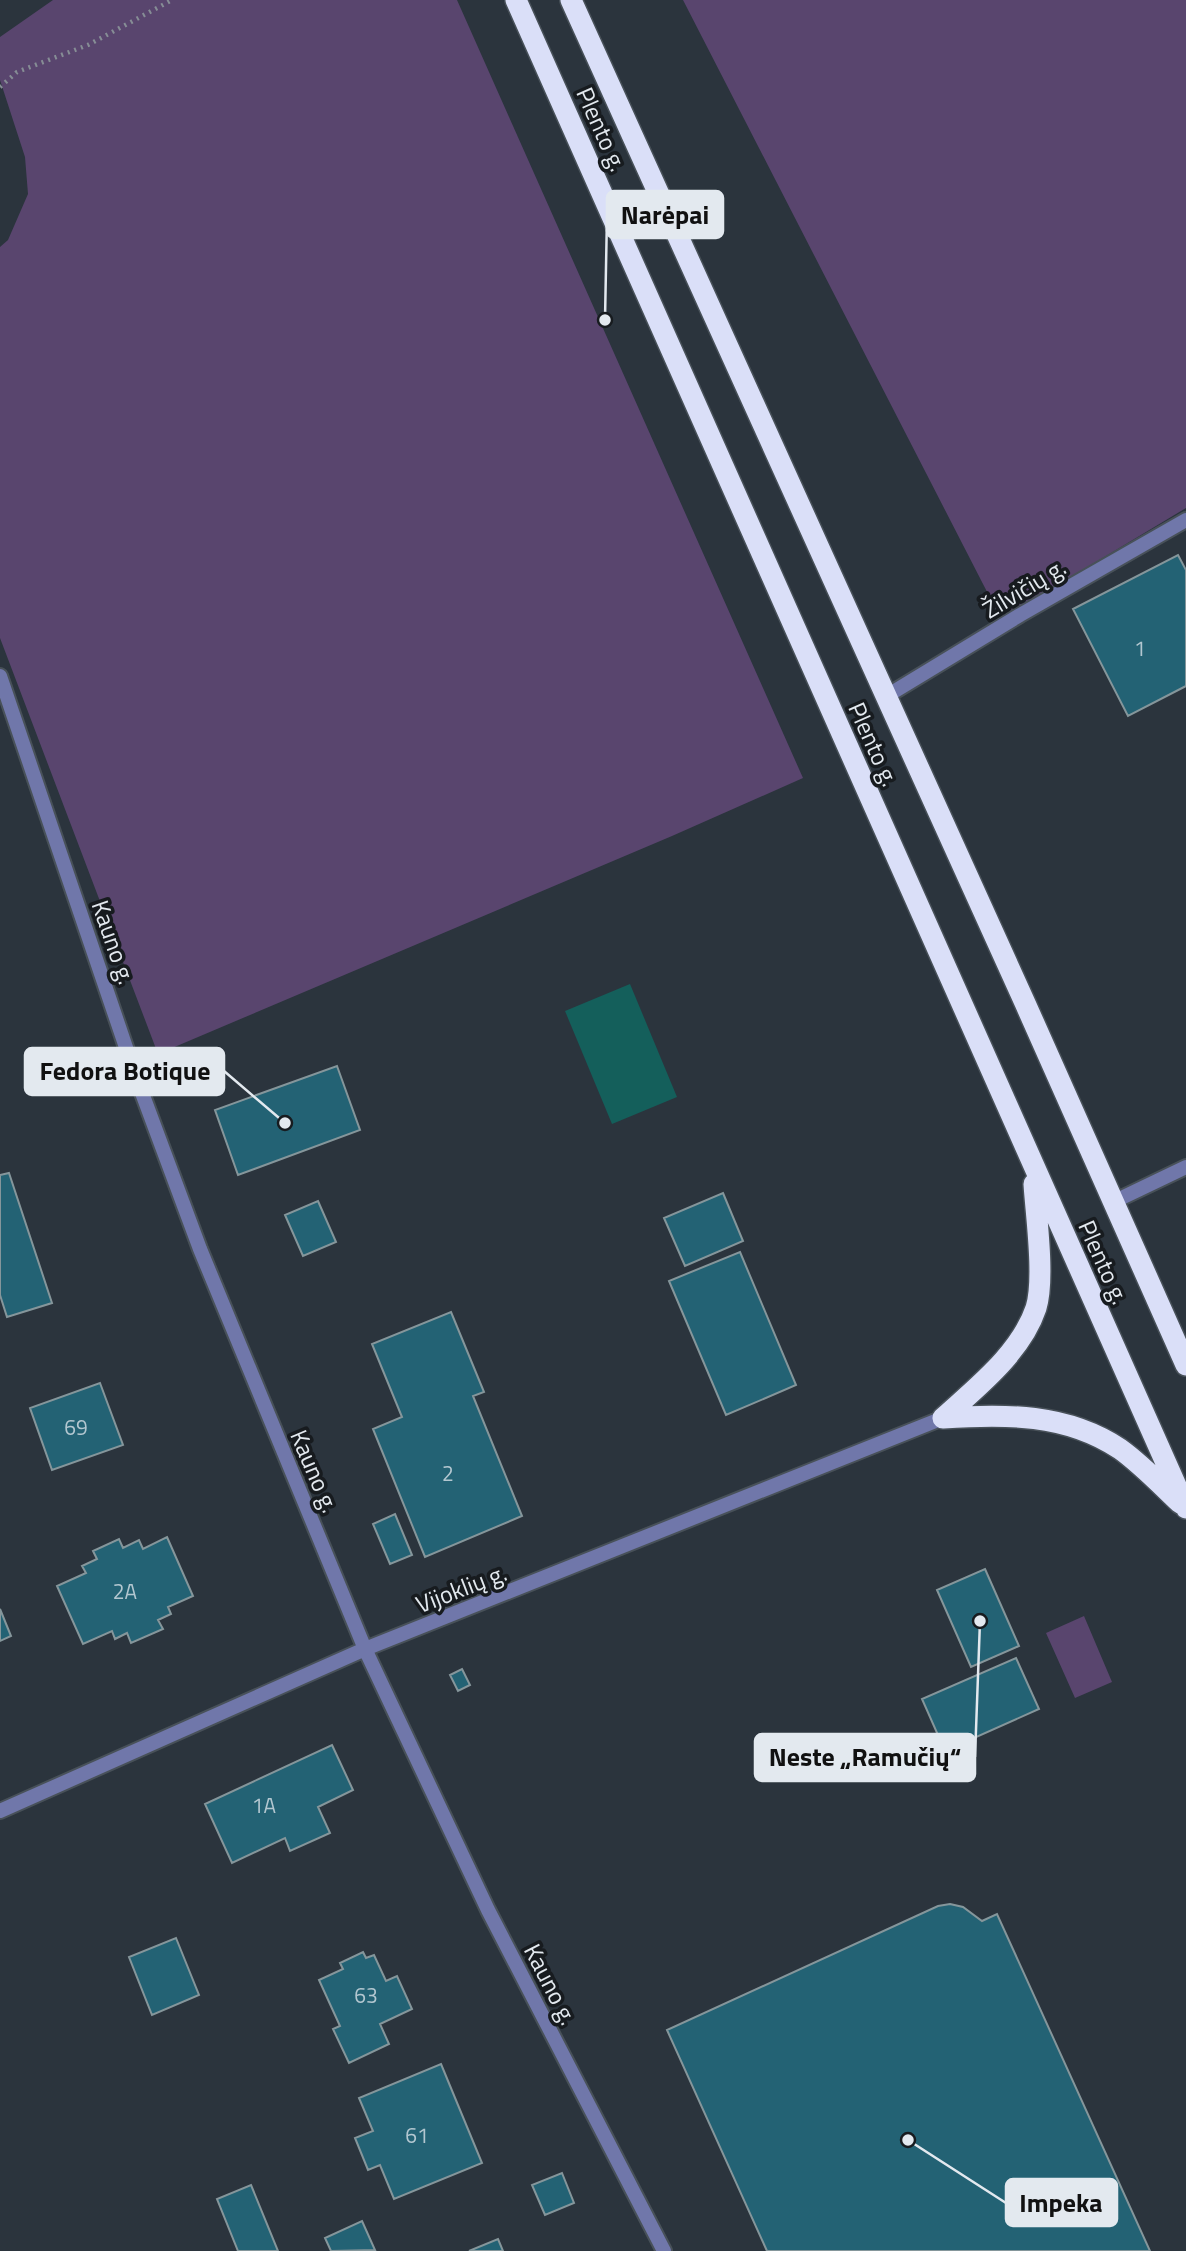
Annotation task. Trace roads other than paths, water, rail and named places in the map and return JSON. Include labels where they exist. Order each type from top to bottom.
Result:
[{"type":"highway","name":"Plento g.","points":[[516,0],[1186,1508]]},
{"type":"highway","name":"Plento g.","points":[[571,0],[1186,1365]]},
{"type":"highway","points":[[943,1418],[990,1375],[1021,1337],[1037,1307],[1040,1264],[1033,1168]]},
{"type":"highway","points":[[943,1418],[997,1415],[1039,1418],[1079,1429],[1120,1450],[1186,1508]]},
{"type":"street","name":"Žilvičių g.","points":[[885,697],[1020,615],[1186,520]]},
{"type":"street","name":"Kauno g.","points":[[0,676],[135,1074],[195,1236],[365,1649],[488,1910],[664,2251]]},
{"type":"street","points":[[1114,1202],[1186,1167]]},
{"type":"street","name":"Vijoklių g.","points":[[0,1811],[365,1649],[943,1418]]},
{"type":"place","name":"Narėpai","points":[[605,320]]},
{"type":"place","name":"Fedora Botique","points":[[285,1123]]},
{"type":"place","name":"Neste „Ramučių“","points":[[980,1621]]},
{"type":"place","name":"Impeka","points":[[908,2140]]}]
